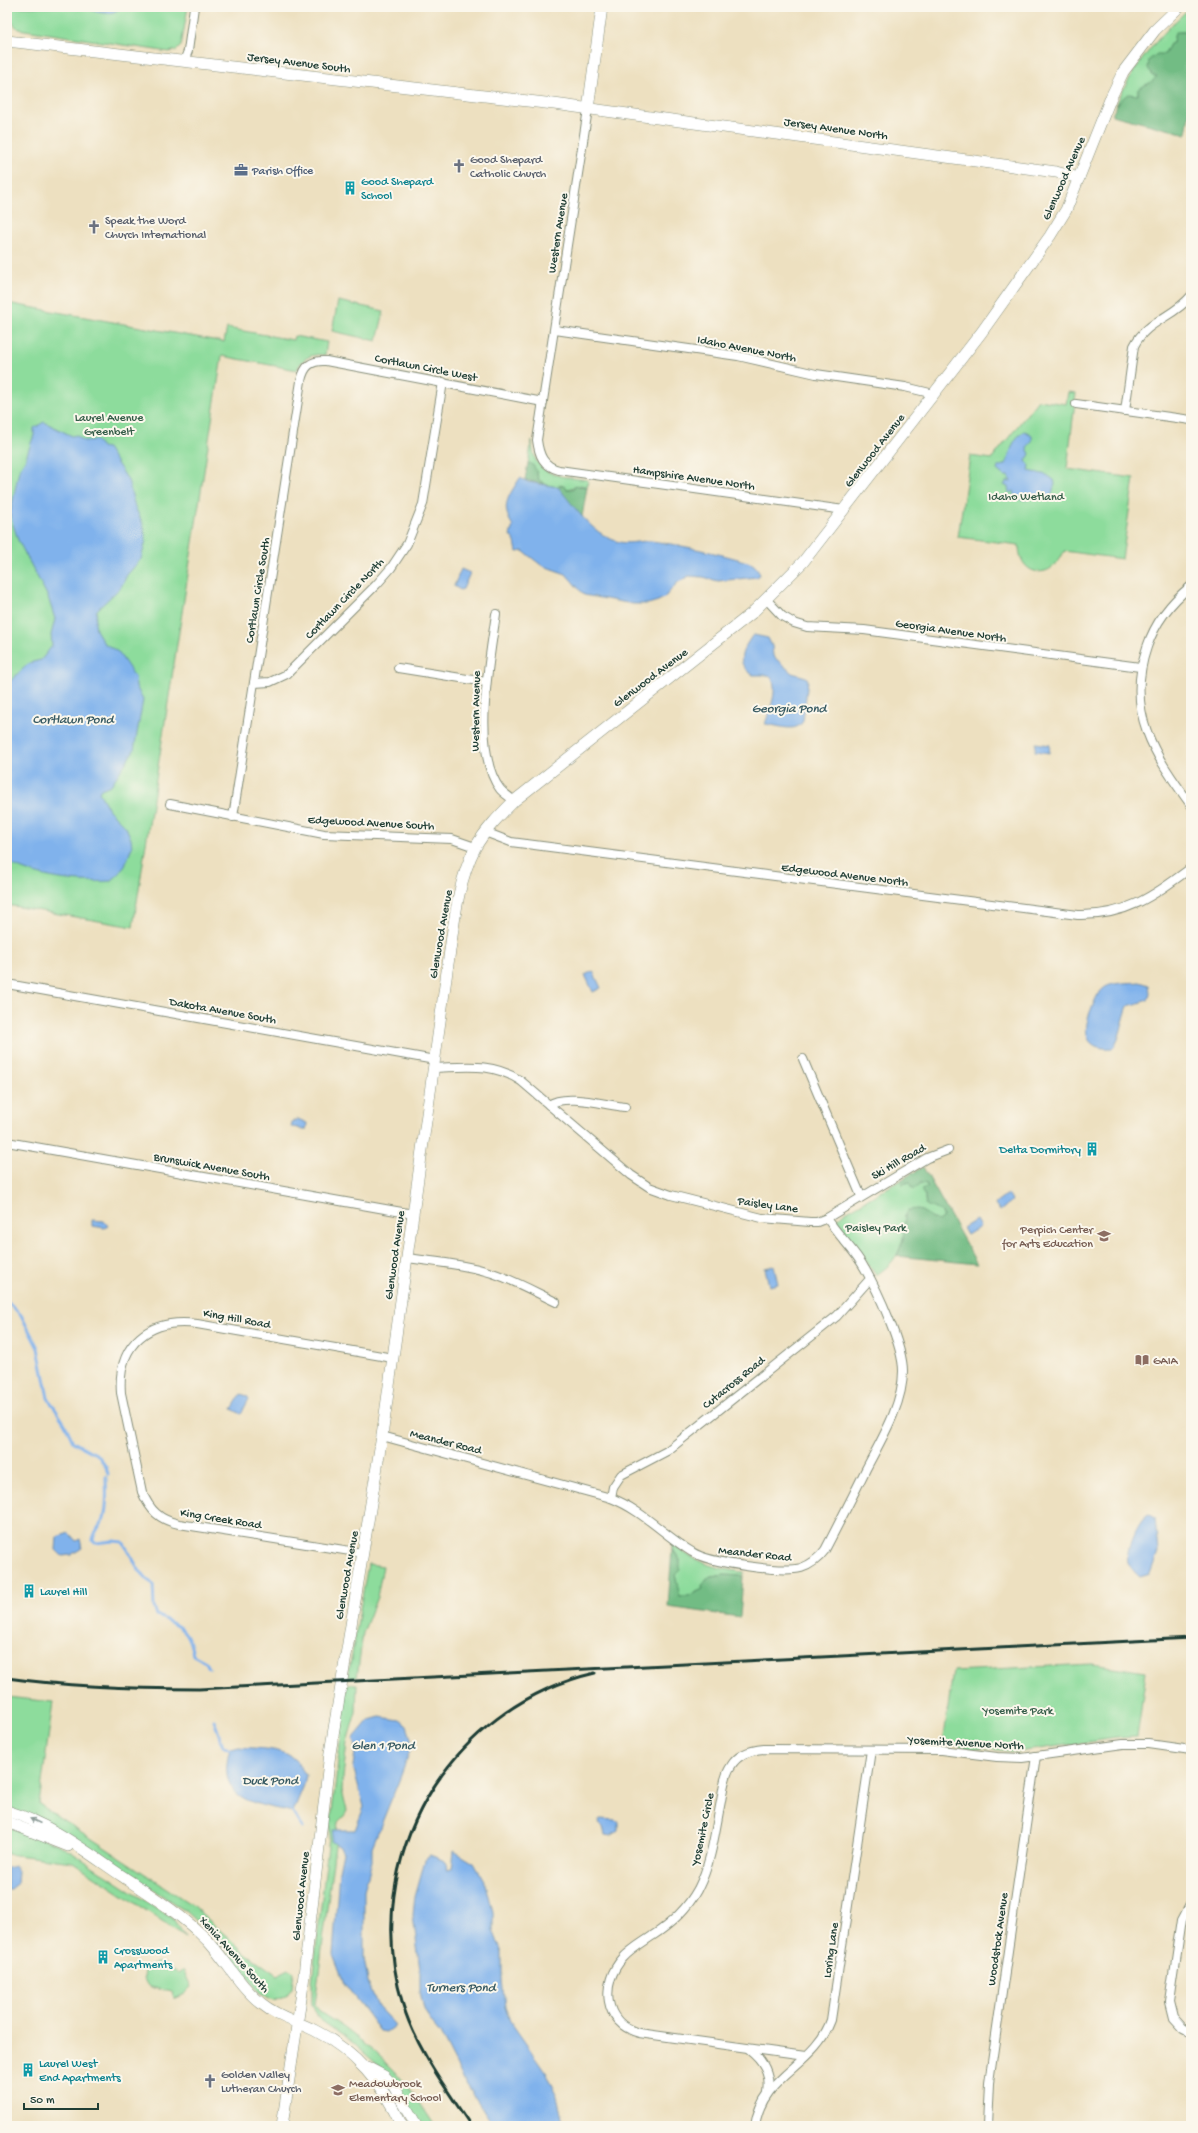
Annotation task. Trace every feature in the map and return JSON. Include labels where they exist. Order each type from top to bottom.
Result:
[{"type":"street","points":[[184,61],[188,51],[194,7]]},
{"type":"street","name":"Western Avenue","points":[[544,462],[540,454],[537,440],[555,330],[602,7]]},
{"type":"street","name":"Glenwood Avenue","points":[[282,2126],[298,2023],[322,1812],[382,1436],[457,906],[467,866],[475,847],[485,832],[514,801],[697,658],[767,600],[803,562],[981,333],[1046,242],[1066,210],[1111,97],[1123,72],[1155,30],[1179,7]]},
{"type":"street","name":"Jersey Avenue South","points":[[7,41],[588,109]]},
{"type":"street","name":"Jersey Avenue North","points":[[588,109],[1056,172],[1079,178]]},
{"type":"street","points":[[1125,411],[1134,346],[1137,340],[1146,328],[1173,312],[1191,296]]},
{"type":"street","name":"Idaho Avenue North","points":[[555,330],[738,356],[816,374],[905,387],[934,394]]},
{"type":"street","name":"Cortlawn Circle West","points":[[306,367],[314,361],[326,361],[543,402]]},
{"type":"street","name":"Cortlawn Circle South","points":[[233,817],[300,381],[306,367]]},
{"type":"street","name":"Cortlawn Circle North","points":[[254,683],[270,682],[287,674],[377,584],[391,568],[407,544],[423,504],[443,382]]},
{"type":"street","points":[[1076,404],[1191,420]]},
{"type":"street","name":"Hampshire Avenue North","points":[[544,462],[559,470],[844,510]]},
{"type":"street","points":[[1191,586],[1173,603],[1159,621],[1149,641],[1140,667],[1138,690],[1140,709],[1145,728],[1158,756],[1191,805]]},
{"type":"street","name":"Georgia Avenue North","points":[[767,600],[776,611],[787,620],[807,627],[864,630],[1140,667]]},
{"type":"street","name":"Western Avenue","points":[[496,614],[486,682],[485,737],[488,760],[500,789],[514,801]]},
{"type":"street","points":[[398,668],[486,682]]},
{"type":"street","name":"Edgewood Avenue South","points":[[170,804],[324,834],[452,839],[475,847]]},
{"type":"street","name":"Edgewood Avenue North","points":[[485,832],[511,842],[1078,915],[1100,915],[1131,907],[1150,898],[1191,868]]},
{"type":"street","name":"Dakota Avenue South","points":[[7,984],[434,1064]]},
{"type":"street","points":[[803,1059],[861,1196]]},
{"type":"street","name":"Paisley Lane","points":[[434,1064],[497,1068],[521,1081],[631,1175],[662,1192],[762,1218],[810,1222],[818,1222],[827,1218],[861,1196]]},
{"type":"street","points":[[548,1104],[565,1099],[625,1107]]},
{"type":"street","name":"Brunswick Avenue South","points":[[7,1142],[413,1214]]},
{"type":"street","name":"Ski Hill Road","points":[[861,1196],[928,1158],[948,1150]]},
{"type":"street","name":"Meander Road","points":[[382,1436],[611,1498],[632,1508],[692,1552],[715,1562],[794,1569],[808,1565],[820,1557],[825,1550],[885,1432],[900,1393],[903,1378],[903,1365],[899,1349],[870,1279],[862,1263],[827,1218]]},
{"type":"street","points":[[407,1258],[462,1266],[484,1271],[513,1281],[556,1302]]},
{"type":"street","name":"Cutacross Road","points":[[611,1498],[613,1487],[621,1475],[667,1451],[837,1316],[870,1279]]},
{"type":"street","name":"King Hill Road","points":[[120,1393],[119,1378],[122,1364],[132,1346],[148,1331],[173,1322],[197,1324],[393,1358]]},
{"type":"street","name":"King Creek Road","points":[[120,1393],[142,1492],[151,1509],[167,1522],[363,1553]]},
{"type":"street","name":"Yosemite Avenue North","points":[[739,1756],[764,1749],[941,1750],[1008,1758],[1036,1756],[1123,1744],[1149,1744],[1191,1750]]},
{"type":"street","name":"Loring Lane","points":[[755,2126],[758,2110],[768,2092],[813,2050],[825,2035],[833,2012],[871,1750]]},
{"type":"street","name":"Yosemite Circle","points":[[739,1756],[727,1772],[708,1866],[695,1894],[681,1913],[670,1924],[623,1958],[611,1980],[608,1999],[614,2017],[618,2023],[631,2031],[805,2056]]},
{"type":"street","name":"Woodstock Avenue","points":[[987,2126],[989,2083],[1036,1756]]},
{"type":"street","name":"Xenia Avenue South","points":[[7,1811],[40,1822],[63,1835],[170,1909],[195,1929],[263,2005],[284,2018],[314,2029],[330,2039],[363,2065]]},
{"type":"street","name":"Xenia Avenue South","points":[[7,1822],[57,1841],[115,1872]]},
{"type":"street","points":[[1191,1901],[1181,1920],[1169,2001],[1173,2017],[1183,2028],[1191,2032]]},
{"type":"street","points":[[749,2048],[760,2059],[766,2069],[769,2085],[768,2092]]},
{"type":"street","points":[[363,2065],[381,2088],[402,2126]]},
{"type":"street","points":[[363,2065],[384,2076],[393,2085],[417,2126]]},
{"type":"green space","points":[[11,7],[188,7],[181,46],[177,50],[169,52],[18,29],[10,20]]},
{"type":"green space","points":[[1191,7],[1191,23],[1186,32],[1180,32],[1174,36],[1173,43],[1170,44],[1165,54],[1161,55],[1151,73],[1157,76],[1156,79],[1138,90],[1138,95],[1121,100],[1116,105],[1130,77],[1148,52],[1168,28]]},
{"type":"green space","points":[[1191,23],[1191,102],[1186,134],[1112,115],[1118,103],[1125,96],[1128,94],[1138,95],[1138,89],[1155,79],[1157,76],[1153,76],[1148,68],[1149,60],[1157,54],[1165,54],[1170,44],[1173,43],[1175,32],[1186,32]]},
{"type":"green space","points":[[338,301],[384,311],[377,341],[332,331]]},
{"type":"green space","name":"Laurel Avenue Greenbelt","points":[[7,303],[224,342],[227,328],[293,340],[294,336],[327,342],[325,355],[308,357],[302,362],[297,370],[222,356],[133,927],[7,905]]},
{"type":"green space","name":"Idaho Wetland","points":[[1068,392],[1076,393],[1067,469],[1134,478],[1122,559],[1064,551],[1059,561],[1052,567],[1045,571],[1037,572],[1024,564],[1020,556],[1019,545],[958,537],[970,456],[992,459],[1038,400],[1066,404]]},
{"type":"green space","points":[[532,440],[533,452],[542,468],[558,475],[588,480],[587,487],[581,485],[567,489],[559,485],[556,487],[545,484],[538,479],[537,473],[528,463]]},
{"type":"green space","points":[[528,463],[534,466],[538,479],[545,484],[525,480]]},
{"type":"green space","points":[[559,485],[564,486],[567,489],[572,489],[577,486],[587,487],[582,517],[556,487]]},
{"type":"green space","points":[[923,1167],[977,1264],[897,1256],[903,1240],[905,1215],[908,1210],[918,1209],[938,1221],[943,1217],[942,1212],[926,1205],[925,1196],[922,1189],[927,1187],[927,1184],[920,1183],[915,1189],[911,1187],[910,1182],[902,1184],[901,1180]]},
{"type":"green space","name":"Paisley Park","points":[[901,1180],[902,1184],[910,1182],[927,1184],[927,1187],[922,1189],[925,1196],[925,1201],[942,1212],[943,1217],[938,1221],[918,1209],[905,1215],[904,1234],[900,1250],[891,1263],[876,1275],[838,1225],[837,1219],[844,1213]]},
{"type":"green space","points":[[672,1544],[697,1560],[715,1567],[744,1572],[743,1576],[724,1575],[707,1578],[702,1586],[703,1589],[688,1596],[680,1596],[675,1575],[679,1567],[680,1560],[672,1548]]},
{"type":"green space","points":[[672,1548],[680,1560],[680,1570],[675,1575],[680,1596],[688,1596],[703,1589],[702,1586],[707,1578],[724,1575],[743,1576],[740,1617],[668,1607]]},
{"type":"green space","points":[[368,1564],[383,1566],[377,1597],[363,1633],[357,1677],[348,1677]]},
{"type":"green space","name":"Yosemite Park","points":[[1092,1664],[1146,1672],[1137,1737],[1117,1738],[1017,1752],[943,1744],[953,1671]]},
{"type":"green space","points":[[347,1684],[357,1684],[356,1712],[347,1742],[342,1790],[347,1811],[338,1822],[315,2004],[321,2013],[343,2027],[373,2050],[394,2070],[416,2097],[435,2126],[421,2126],[389,2075],[352,2042],[319,2019],[312,2004],[312,1983]]},
{"type":"green space","points":[[7,1697],[53,1702],[39,1804],[192,1905],[243,1951],[277,1975],[289,1969],[294,1972],[292,1988],[286,1996],[273,2000],[259,1992],[220,1942],[187,1912],[90,1848],[7,1807]]},
{"type":"green space","points":[[7,1826],[57,1844],[71,1852],[173,1919],[186,1937],[73,1862],[7,1854]]},
{"type":"green space","points":[[156,1963],[162,1963],[178,1973],[183,1969],[191,1987],[185,1993],[174,1998],[172,1992],[149,1987],[144,1976],[146,1970]]},
{"type":"water","points":[[85,7],[121,7],[113,12],[104,13]]},
{"type":"water","name":"Cortlawn Pond","points":[[44,422],[72,436],[76,435],[84,441],[96,440],[102,447],[107,448],[128,480],[135,507],[143,524],[146,540],[141,559],[127,575],[121,587],[97,610],[95,622],[96,630],[104,643],[118,652],[135,677],[136,686],[143,700],[134,750],[111,785],[101,789],[99,792],[109,810],[126,827],[131,839],[132,847],[125,866],[112,881],[58,879],[20,868],[7,862],[7,684],[29,663],[41,660],[52,646],[51,635],[55,619],[48,597],[18,540],[10,515],[19,470],[25,460],[34,435],[34,428]]},
{"type":"water","points":[[1025,431],[1032,435],[1032,441],[1027,448],[1030,454],[1026,461],[1030,466],[1029,471],[1047,475],[1054,480],[1055,484],[1050,499],[1029,495],[1027,500],[1015,498],[1014,491],[1009,493],[1008,487],[1004,485],[1007,481],[1011,482],[1008,476],[1004,476],[997,470],[998,467],[1006,464],[1014,442],[1020,434]]},
{"type":"water","points":[[520,478],[528,482],[558,487],[577,511],[598,532],[616,541],[624,543],[649,541],[657,542],[720,554],[754,565],[760,575],[757,577],[718,581],[703,577],[689,576],[677,583],[664,598],[648,604],[633,604],[584,595],[566,574],[541,565],[523,551],[517,552],[515,542],[510,535],[513,526],[509,519],[506,507],[509,496]]},
{"type":"water","points":[[461,569],[470,573],[463,589],[460,590],[454,586]]},
{"type":"water","name":"Georgia Pond","points":[[754,635],[768,638],[772,646],[773,656],[792,673],[806,677],[808,680],[803,721],[796,727],[786,728],[765,724],[773,699],[774,686],[772,680],[769,675],[753,675],[743,666],[742,661],[745,647]]},
{"type":"water","points":[[1036,743],[1050,745],[1049,753],[1035,751]]},
{"type":"water","points":[[593,971],[601,988],[593,992],[585,975]]},
{"type":"water","points":[[1140,982],[1149,985],[1150,993],[1148,1000],[1128,1006],[1118,1040],[1113,1048],[1102,1048],[1095,1045],[1090,1041],[1086,1028],[1090,1011],[1099,993],[1107,986],[1121,983]]},
{"type":"water","points":[[298,1119],[307,1123],[306,1130],[291,1127],[292,1122]]},
{"type":"water","points":[[1008,1194],[1012,1201],[1000,1211],[995,1204]]},
{"type":"water","points":[[92,1220],[104,1221],[108,1226],[105,1228],[92,1226]]},
{"type":"water","points":[[976,1220],[980,1227],[967,1235],[963,1228]]},
{"type":"water","points":[[774,1266],[778,1284],[769,1286],[765,1268]]},
{"type":"water","points":[[241,1394],[247,1396],[249,1399],[241,1414],[232,1409]]},
{"type":"water","points":[[1149,1514],[1155,1518],[1158,1552],[1150,1574],[1140,1577],[1128,1562],[1128,1551],[1137,1528]]},
{"type":"water","points":[[69,1533],[76,1541],[80,1539],[82,1548],[71,1555],[62,1556],[56,1550],[57,1537]]},
{"type":"water","name":"Glen 1 Pond","points":[[380,1717],[400,1720],[407,1726],[411,1738],[411,1748],[372,1847],[372,1861],[364,1890],[364,1957],[368,1982],[378,2007],[395,2025],[386,2032],[380,2031],[344,1983],[333,1955],[339,1871],[343,1852],[340,1847],[331,1841],[333,1830],[355,1830],[364,1807],[353,1766],[356,1746],[353,1739],[369,1720]]},
{"type":"water","name":"Duck Pond","points":[[239,1747],[275,1750],[289,1755],[297,1762],[306,1775],[304,1785],[293,1812],[252,1802],[241,1797],[233,1789],[228,1779],[227,1766],[230,1749]]},
{"type":"water","points":[[600,1819],[616,1820],[618,1823],[618,1831],[611,1836],[605,1835],[603,1827],[598,1824]]},
{"type":"water","name":"Turners Pond","points":[[454,1851],[474,1863],[486,1884],[493,1912],[493,1930],[502,1953],[502,1980],[505,2007],[510,2021],[545,2071],[557,2097],[564,2126],[494,2126],[465,2082],[440,2033],[430,2021],[424,2009],[420,1992],[420,1970],[413,1915],[415,1896],[426,1857],[430,1855],[445,1861],[447,1864],[446,1870],[452,1869]]},
{"type":"water","points":[[15,1866],[18,1871],[17,1884],[11,1889],[7,1889],[7,1868]]},
{"type":"waterway","points":[[7,1301],[21,1315],[38,1348],[48,1398],[65,1424],[73,1442],[98,1455],[106,1467],[108,1474]]},
{"type":"waterway","points":[[106,1477],[106,1503],[104,1518],[94,1535],[93,1541],[95,1543],[113,1541],[123,1542],[139,1570],[153,1585],[154,1607],[157,1615],[177,1626],[185,1633],[191,1645],[193,1655],[206,1662],[209,1668]]},
{"type":"waterway","points":[[214,1720],[223,1746],[232,1751]]},
{"type":"waterway","points":[[291,1809],[302,1828]]},
{"type":"railway","points":[[7,1678],[55,1684],[103,1687],[199,1689],[1191,1638]]},
{"type":"railway","points":[[471,2126],[424,2053],[416,2038],[403,2005],[393,1950],[394,1897],[406,1845],[427,1797],[458,1755],[497,1719],[543,1691],[595,1673]]},
{"type":"place","name":"Good Shepard Catholic Church","points":[[459,166]]},
{"type":"place","name":"Parish Office","points":[[241,170]]},
{"type":"place","name":"Good Shepard School","points":[[350,188]]},
{"type":"place","name":"Speak the Word Church International","points":[[94,227]]},
{"type":"place","name":"Delta Dormitory","points":[[1092,1149]]},
{"type":"place","name":"Perpich Center for Arts Education","points":[[1104,1236]]},
{"type":"place","name":"GAIA","points":[[1142,1360]]},
{"type":"place","name":"Laurel Hill","points":[[29,1591]]},
{"type":"place","name":"Crosswood Apartments","points":[[103,1957]]},
{"type":"place","name":"Laurel West End Apartments","points":[[28,2070]]},
{"type":"place","name":"Golden Valley Lutheran Church","points":[[210,2081]]},
{"type":"place","name":"Meadowbrook Elementary School","points":[[338,2090]]}]
